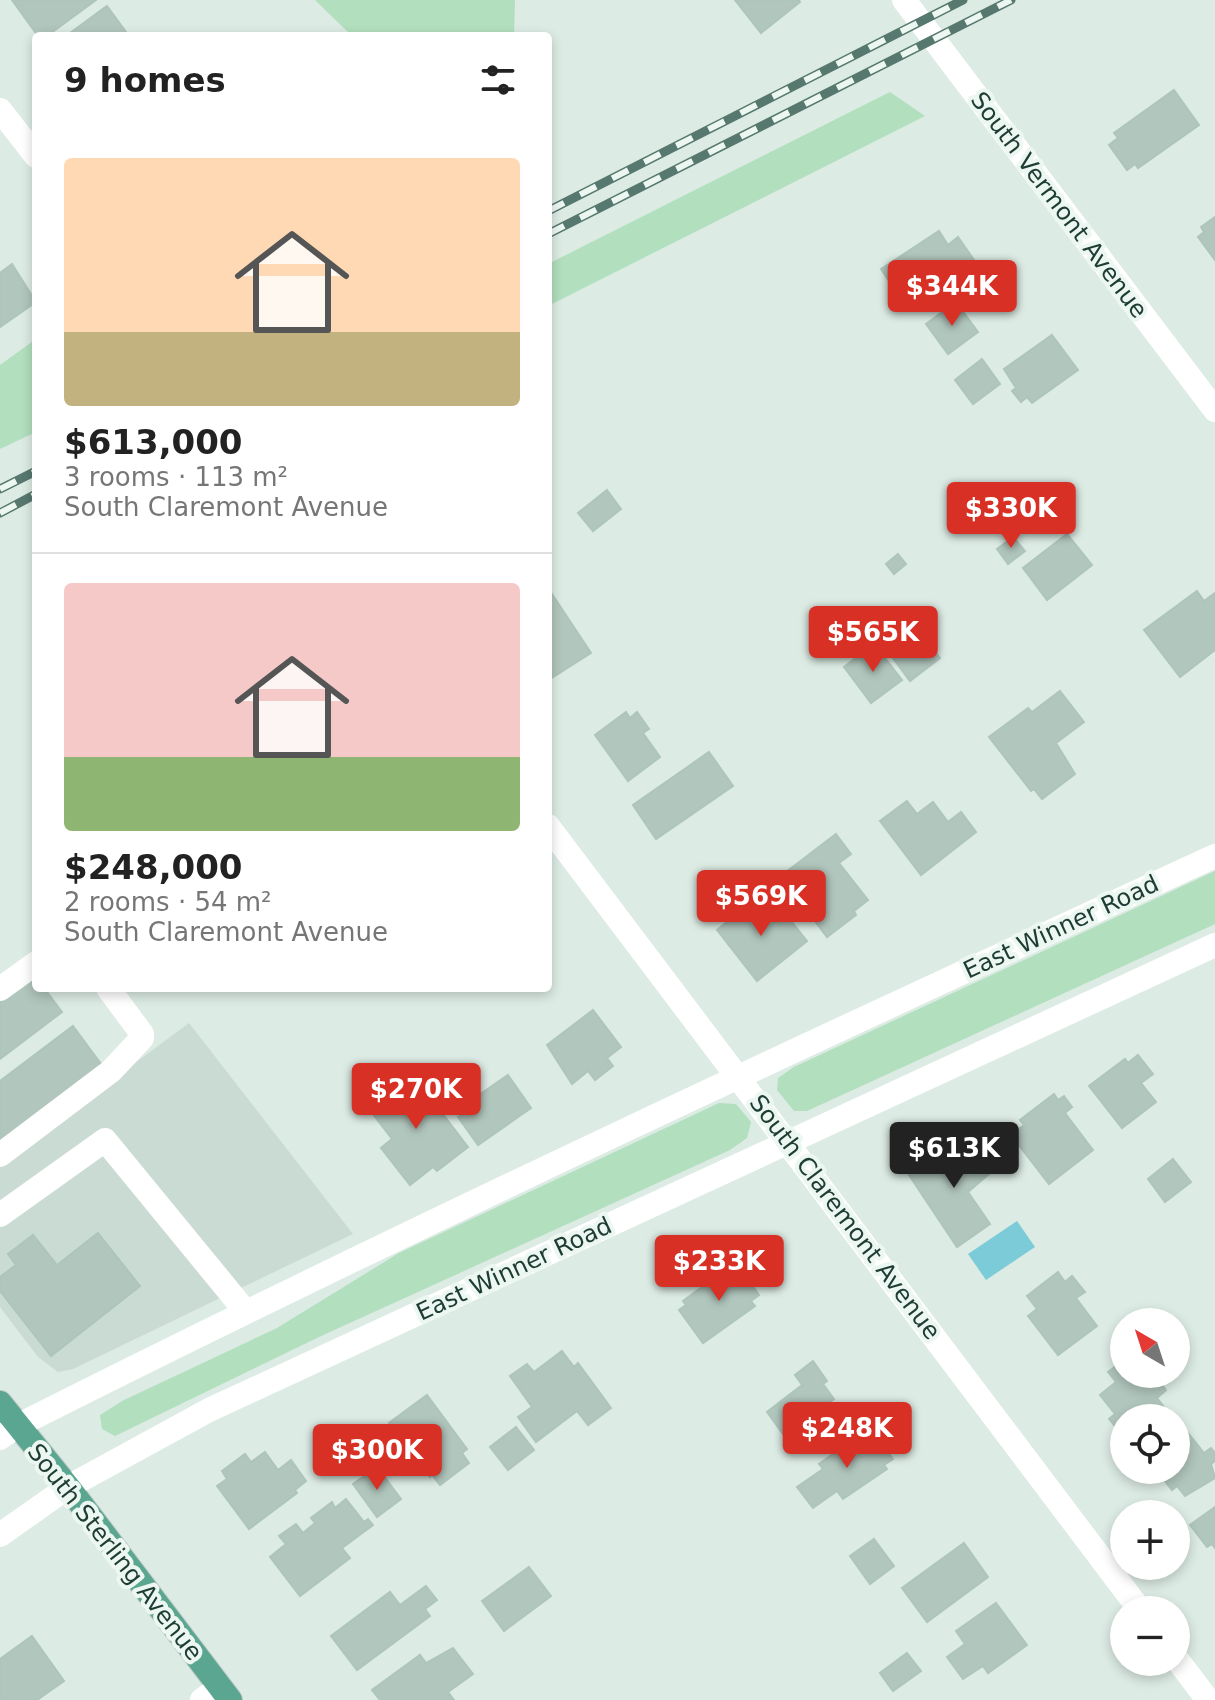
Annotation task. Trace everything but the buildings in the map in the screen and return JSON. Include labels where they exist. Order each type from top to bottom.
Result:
[{"type":"main road","name":"South Sterling Avenue","points":[[0,1403],[8,1432],[68,1487],[217,1696]]},
{"type":"street","name":"South Vermont Avenue","points":[[904,0],[1215,410]]},
{"type":"street","points":[[0,110],[32,151]]},
{"type":"street","name":"South Claremont Avenue","points":[[552,831],[1129,1596]]},
{"type":"street","name":"East Winner Road","points":[[8,1432],[246,1312],[739,1076],[1215,856]]},
{"type":"street","name":"East Winner Road","points":[[0,1535],[68,1487],[209,1410],[1215,945]]},
{"type":"street","points":[[0,989],[32,966]]},
{"type":"street","points":[[0,1155],[111,1071],[142,1038],[111,992]]},
{"type":"street","points":[[0,1215],[105,1140],[246,1312]]},
{"type":"street","points":[[1190,1676],[1208,1700]]},
{"type":"shaded area","points":[[189,1023],[353,1234],[73,1369],[58,1372],[38,1357],[0,1307],[0,1163]]},
{"type":"green space","points":[[315,0],[515,0],[514,32],[348,32]]},
{"type":"green space","points":[[890,92],[925,116],[552,304],[552,262]]},
{"type":"green space","points":[[32,342],[32,434],[0,449],[0,365]]},
{"type":"green space","points":[[1215,871],[1215,924],[807,1111],[794,1111],[777,1090],[778,1078],[794,1067]]},
{"type":"green space","points":[[719,1103],[736,1104],[751,1122],[747,1138],[730,1150],[319,1337],[115,1436],[102,1429],[100,1415],[124,1400],[277,1328],[399,1253]]},
{"type":"water","points":[[1017,1221],[1035,1247],[986,1280],[968,1254]]},
{"type":"railway","points":[[552,209],[963,0]]},
{"type":"railway","points":[[552,232],[1011,0]]},
{"type":"railway","points":[[0,489],[32,473]]},
{"type":"railway","points":[[0,513],[32,496]]}]
